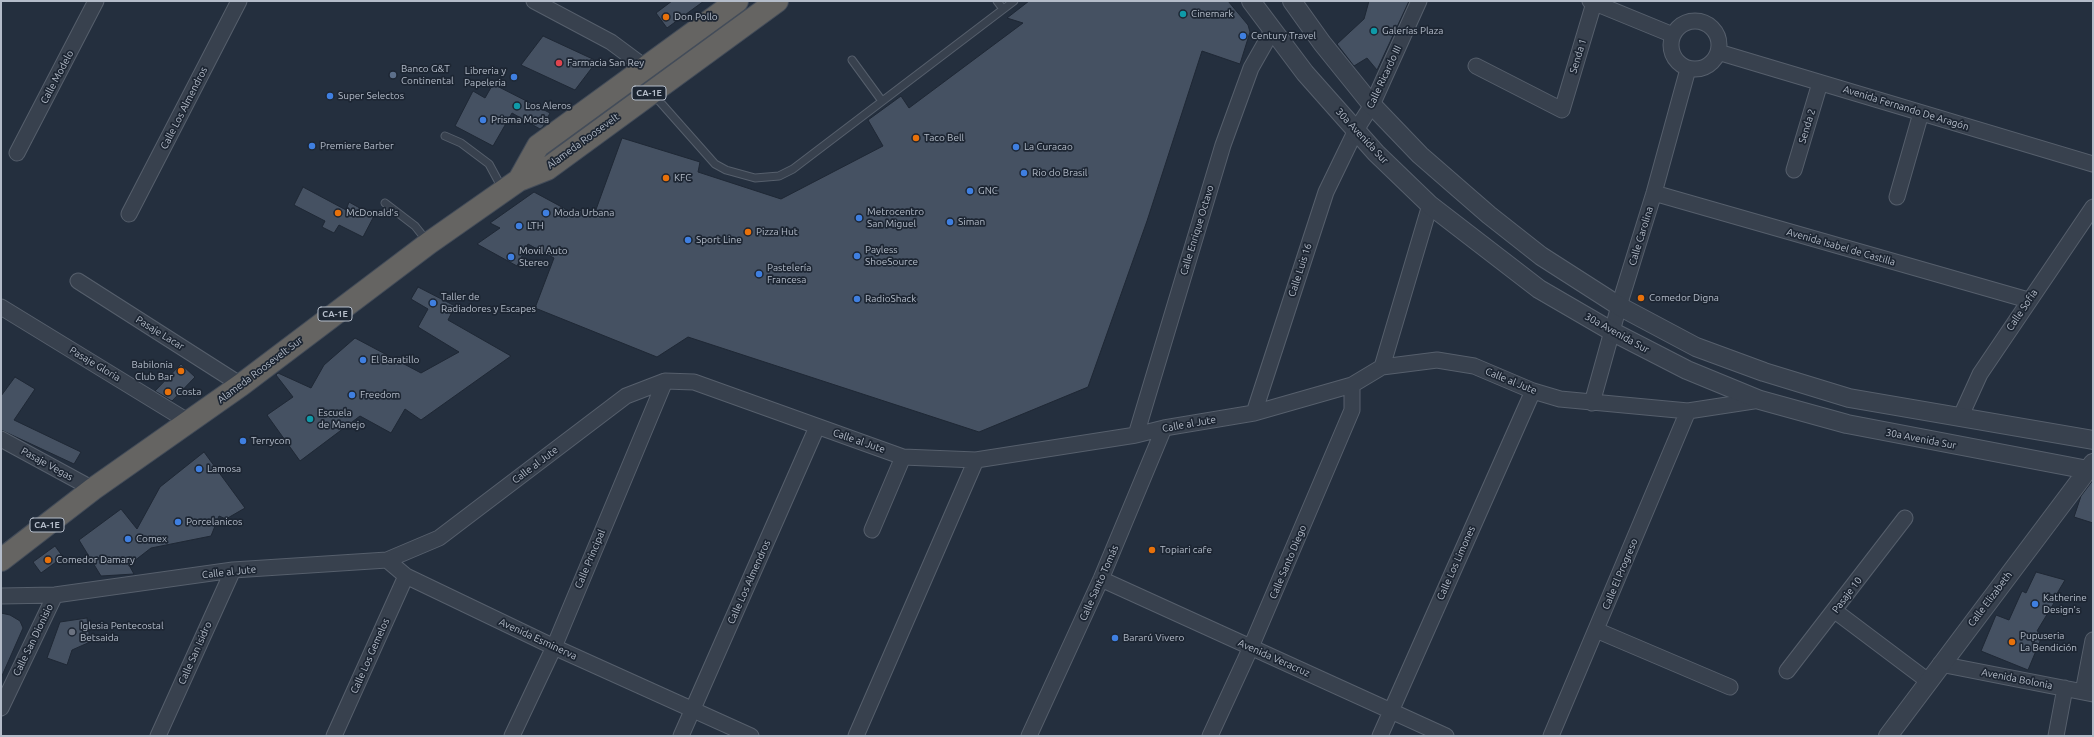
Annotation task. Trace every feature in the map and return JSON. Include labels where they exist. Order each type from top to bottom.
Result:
[{"type":"highway","name":"Alameda Roosevelt","points":[[511,186],[538,146],[737,1]]},
{"type":"highway","name":"Alameda Roosevelt","points":[[511,186],[546,169],[651,91],[777,1]]},
{"type":"highway","name":"Alameda Roosevelt Sur","points":[[1,560],[93,489],[241,385],[429,242],[511,186]]},
{"type":"street","name":"Calle Los Almendros","points":[[129,214],[239,1]]},
{"type":"street","points":[[534,1],[611,42],[646,68]]},
{"type":"street","name":"30a Avenida Sur","points":[[1251,1],[1305,73],[1356,130],[1430,205],[1539,289],[1612,332],[1687,370],[1760,400],[1847,424],[2092,468]]},
{"type":"street","points":[[1292,1],[1322,43],[1372,105],[1420,155],[1489,215],[1541,256],[1619,306],[1696,347],[1764,372],[1849,398],[2093,440]]},
{"type":"street","name":"Calle Ricardo III","points":[[1356,130],[1372,105],[1419,1]]},
{"type":"street","name":"Calle Modelo","points":[[17,153],[93,2]]},
{"type":"street","points":[[1592,2],[1673,35]]},
{"type":"street","name":"Senda 1","points":[[1476,66],[1562,110],[1592,2]]},
{"type":"street","points":[[1695,21],[1704,22],[1711,27],[1716,34],[1719,43],[1718,52],[1714,60],[1707,66],[1698,70],[1688,69],[1675,59],[1671,43],[1673,35],[1678,28],[1686,23],[1695,21]]},
{"type":"street","name":"Calle Enrique Octavo","points":[[1136,435],[1223,145],[1251,68],[1272,30]]},
{"type":"street","name":"Avenida Fernando De Aragón","points":[[1718,52],[2093,164]]},
{"type":"street","name":"Calle Carolina","points":[[1592,403],[1619,306],[1654,193],[1688,69]]},
{"type":"street","name":"Senda 2","points":[[1794,170],[1820,83]]},
{"type":"street","points":[[1897,197],[1921,113]]},
{"type":"street","name":"Calle Luis 16","points":[[1254,413],[1326,192],[1356,130]]},
{"type":"street","name":"Avenida Isabel de Castilla","points":[[1654,193],[2028,300]]},
{"type":"street","points":[[1382,367],[1430,205]]},
{"type":"street","name":"Calle Sofía","points":[[1960,418],[1980,374],[2028,300],[2093,206]]},
{"type":"street","name":"Pasaje Lacar","points":[[78,281],[241,385]]},
{"type":"street","name":"Pasaje Gloria","points":[[1,307],[189,422]]},
{"type":"street","name":"Calle al Jute","points":[[1,596],[55,595],[232,570],[387,560],[440,538],[626,396],[666,381],[694,382],[903,457],[976,460],[1136,435],[1164,428],[1254,413],[1352,385],[1382,367],[1437,360],[1474,366],[1533,391],[1560,399],[1592,403],[1688,411],[1760,400]]},
{"type":"street","name":"Calle Principal","points":[[512,736],[554,647],[666,381]]},
{"type":"street","name":"Calle Santo Diego","points":[[1210,736],[1251,648],[1352,410],[1352,385]]},
{"type":"street","name":"Calle Los Limones","points":[[1380,736],[1533,391]]},
{"type":"street","name":"Calle El Progreso","points":[[1551,736],[1688,411]]},
{"type":"street","name":"Calle Los Almendros","points":[[681,736],[817,427]]},
{"type":"street","name":"Calle Santo Tomás","points":[[1029,736],[1102,579],[1164,428]]},
{"type":"street","name":"Pasaje Vegas","points":[[1,439],[93,489]]},
{"type":"street","points":[[872,530],[903,457]]},
{"type":"street","points":[[856,736],[976,460]]},
{"type":"street","name":"Calle Elizabeth","points":[[1888,736],[1940,664],[2092,468]]},
{"type":"street","name":"Pasaje 10","points":[[1787,671],[1835,611],[1905,518]]},
{"type":"street","name":"Avenida Esminerva","points":[[387,560],[406,576],[554,647],[751,736]]},
{"type":"street","name":"Calle San Isidro","points":[[158,736],[232,570]]},
{"type":"street","name":"Calle Los Gemelos","points":[[334,736],[406,576]]},
{"type":"street","name":"Avenida Veracruz","points":[[1102,579],[1446,736]]},
{"type":"street","name":"Calle San Dionisio","points":[[1,708],[55,595]]},
{"type":"street","points":[[1835,611],[1928,681]]},
{"type":"street","points":[[1596,630],[1730,687]]},
{"type":"street","points":[[2088,693],[2093,640]]},
{"type":"street","name":"Avenida Bolonia","points":[[1940,664],[2088,693]]},
{"type":"street","points":[[2056,736],[2065,688]]},
{"type":"lane","points":[[997,1],[1003,9]]},
{"type":"lane","points":[[651,91],[715,164],[726,170],[755,178],[779,176],[793,169],[1014,1]]},
{"type":"lane","points":[[852,60],[882,102]]},
{"type":"lane","points":[[445,136],[461,143],[489,164],[511,186]]},
{"type":"lane","points":[[385,203],[416,226],[429,242]]},
{"type":"building","points":[[672,1],[704,1],[667,28],[656,13]]},
{"type":"building","name":"Metrocentro San Miguel","points":[[1029,1],[1228,1],[1248,25],[1250,32],[1240,64],[1202,51],[1147,221],[1088,387],[979,432],[688,337],[657,357],[535,308],[554,258],[528,244],[517,266],[477,244],[500,228],[490,223],[534,192],[571,212],[573,208],[594,215],[622,138],[700,162],[698,172],[781,199],[883,146],[868,120],[901,96],[909,108],[1023,23],[1007,18]]},
{"type":"building","name":"Galerías Plaza","points":[[1369,1],[1409,1],[1377,70],[1367,58],[1354,66],[1337,44],[1364,19]]},
{"type":"building","name":"Farmacia San Rey","points":[[543,36],[597,61],[575,90],[521,65]]},
{"type":"building","name":"Prisma Moda","points":[[493,84],[550,113],[543,127],[540,129],[512,113],[493,146],[455,126],[473,91],[485,98]]},
{"type":"building","name":"McDonald's","points":[[303,187],[346,210],[349,202],[374,216],[363,237],[339,225],[334,233],[322,227],[325,221],[294,205]]},
{"type":"building","points":[[418,287],[455,306],[448,320],[511,356],[421,420],[405,409],[391,433],[360,416],[300,461],[267,415],[293,397],[276,375],[278,373],[311,388],[324,365],[355,338],[421,373],[459,352],[418,327],[428,309],[411,299]]},
{"type":"building","points":[[181,364],[195,377],[172,401],[155,391]]},
{"type":"building","points":[[15,377],[35,389],[14,420],[81,452],[74,464],[1,430],[1,396]]},
{"type":"building","points":[[204,452],[245,508],[226,519],[219,516],[211,536],[151,548],[129,565],[134,574],[101,576],[79,540],[121,509],[137,529],[160,487]]},
{"type":"building","points":[[2093,480],[2093,523],[2074,517],[2081,496]]},
{"type":"building","name":"Comedor Damary","points":[[55,546],[63,557],[41,573],[33,562]]},
{"type":"building","points":[[2036,572],[2065,580],[2052,602],[2054,603],[2037,631],[2043,634],[2028,670],[1981,651],[1996,615],[2009,620],[2022,591],[2026,593]]},
{"type":"building","points":[[1,613],[10,615],[20,621],[23,628],[1,678]]},
{"type":"building","name":"Iglesia Pentecostal Betsaida","points":[[87,618],[90,642],[72,650],[67,665],[47,658],[60,622]]},
{"type":"place","name":"Cinemark","points":[[1183,14]]},
{"type":"place","name":"Don Pollo","points":[[666,17]]},
{"type":"place","name":"Galerías Plaza","points":[[1374,31]]},
{"type":"place","name":"Century Travel","points":[[1243,36]]},
{"type":"place","name":"Farmacia San Rey","points":[[559,63]]},
{"type":"place","name":"Banco G&T Continental","points":[[393,75]]},
{"type":"place","name":"Libreria y Papeleria","points":[[514,77]]},
{"type":"place","name":"Super Selectos","points":[[330,96]]},
{"type":"place","name":"Los Aleros","points":[[517,106]]},
{"type":"place","name":"Prisma Moda","points":[[483,120]]},
{"type":"place","name":"Taco Bell","points":[[916,138]]},
{"type":"place","name":"Premiere Barber","points":[[312,146]]},
{"type":"place","name":"La Curacao","points":[[1016,147]]},
{"type":"place","name":"Rio do Brasil","points":[[1024,173]]},
{"type":"place","name":"KFC","points":[[666,178]]},
{"type":"place","name":"GNC","points":[[970,191]]},
{"type":"place","name":"McDonald's","points":[[338,213]]},
{"type":"place","name":"Moda Urbana","points":[[546,213]]},
{"type":"place","name":"Metrocentro San Miguel","points":[[859,218]]},
{"type":"place","name":"Siman","points":[[950,222]]},
{"type":"place","name":"LTH","points":[[519,226]]},
{"type":"place","name":"Pizza Hut","points":[[748,232]]},
{"type":"place","name":"Sport Line","points":[[688,240]]},
{"type":"place","name":"Payless ShoeSource","points":[[857,256]]},
{"type":"place","name":"Movil Auto Stereo","points":[[511,257]]},
{"type":"place","name":"Pastelería Francesa","points":[[759,274]]},
{"type":"place","name":"Comedor Digna","points":[[1641,298]]},
{"type":"place","name":"RadioShack","points":[[857,299]]},
{"type":"place","name":"Taller de Radiadores y Escapes","points":[[433,303]]},
{"type":"place","name":"El Baratillo","points":[[363,360]]},
{"type":"place","name":"Babilonia Club Bar","points":[[181,371]]},
{"type":"place","name":"Costa","points":[[168,392]]},
{"type":"place","name":"Freedom","points":[[352,395]]},
{"type":"place","name":"Escuela de Manejo","points":[[310,419]]},
{"type":"place","name":"Terrycon","points":[[243,441]]},
{"type":"place","name":"Lamosa","points":[[199,469]]},
{"type":"place","name":"Porcelanicos","points":[[178,522]]},
{"type":"place","name":"Comex","points":[[128,539]]},
{"type":"place","name":"Topiari cafe","points":[[1152,550]]},
{"type":"place","name":"Comedor Damary","points":[[48,560]]},
{"type":"place","name":"Katherine Design's","points":[[2035,604]]},
{"type":"place","name":"Iglesia Pentecostal Betsaida","points":[[72,632]]},
{"type":"place","name":"Bararú Vivero","points":[[1115,638]]},
{"type":"place","name":"Pupuseria La Bendición","points":[[2012,642]]}]
